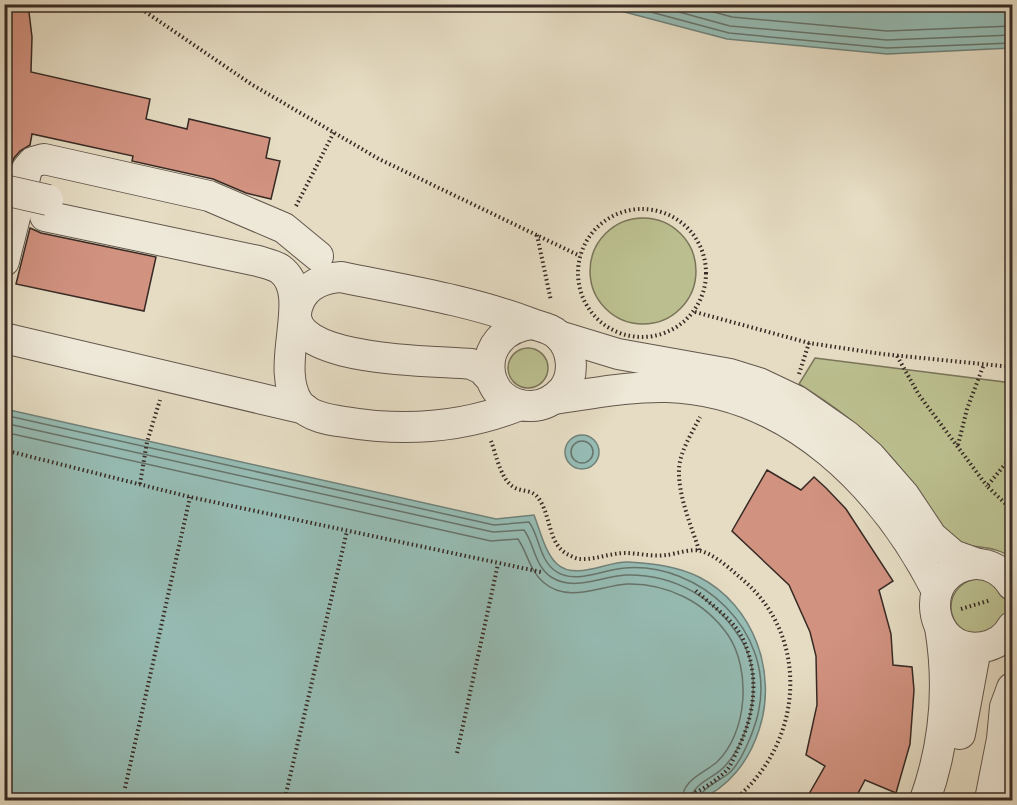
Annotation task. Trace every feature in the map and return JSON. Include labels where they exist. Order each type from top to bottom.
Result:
[{"type":"lane","points":[[4,261],[27,170],[33,162],[44,159],[209,196],[284,228],[318,256],[340,266],[340,277]]},
{"type":"lane","points":[[4,190],[46,208],[258,261],[280,269],[293,286],[294,315],[288,358],[289,376],[298,403],[305,409]]},
{"type":"lane","points":[[4,208],[46,208],[249,246],[318,256]]},
{"type":"lane","points":[[520,405],[502,395],[482,369],[471,364],[352,354],[310,337],[298,326],[294,315],[303,294],[309,288],[330,278],[340,277],[487,307],[618,354],[730,374],[759,383],[797,400],[870,456],[904,495],[932,537],[952,555],[1002,573],[1012,585]]},
{"type":"lane","points":[[9,334],[167,378],[305,409],[331,420],[400,429],[483,418],[520,405],[543,404],[564,389],[570,369],[567,347],[546,330],[507,331],[497,341],[491,352],[491,379]]},
{"type":"lane","points":[[242,396],[260,391],[275,382],[288,358]]},
{"type":"lane","points":[[553,399],[645,387],[667,387],[711,393],[766,411],[795,427],[855,473],[898,524],[937,591]]},
{"type":"lane","points":[[925,801],[932,780],[946,710],[945,653],[934,604],[937,591],[953,571],[965,565],[978,564]]},
{"type":"lane","points":[[940,627],[956,642],[976,648],[996,643],[1010,633]]},
{"type":"lane","points":[[944,801],[956,761],[976,648]]},
{"type":"lane","points":[[990,801],[1002,739],[1005,707],[1012,688]]},
{"type":"path","points":[[134,4],[251,84],[379,159],[580,256]]},
{"type":"path","points":[[284,228],[334,132]]},
{"type":"path","points":[[641,209],[662,212],[680,220],[694,235],[704,253],[707,273],[704,294],[694,312],[680,326],[662,335],[643,338],[623,335],[605,326],[591,312],[581,295],[578,275],[580,256],[588,237],[603,222],[621,212],[641,209]]},
{"type":"path","points":[[537,235],[546,330]]},
{"type":"path","points":[[694,312],[809,343],[897,356],[1012,367]]},
{"type":"path","points":[[897,356],[919,395],[987,486],[1012,510]]},
{"type":"path","points":[[958,446],[967,410],[984,364]]},
{"type":"path","points":[[140,484],[147,442],[167,378]]},
{"type":"path","points":[[699,550],[682,493],[679,468],[682,455],[711,393]]},
{"type":"path","points":[[483,418],[505,478],[512,486],[532,491],[540,499],[557,545],[566,554],[578,559],[623,553],[663,556],[699,550],[721,561],[759,593],[781,628],[791,670],[787,715],[775,753],[750,787],[734,801]]},
{"type":"path","points":[[4,473],[7,451],[190,497],[541,572]]},
{"type":"path","points":[[987,486],[1012,456]]},
{"type":"path","points":[[125,788],[190,497]]},
{"type":"path","points":[[285,798],[346,531]]},
{"type":"path","points":[[457,753],[498,564]]},
{"type":"path","points":[[679,801],[702,789],[728,770],[743,740],[754,705],[754,673],[742,638],[724,616],[694,590]]},
{"type":"green space","points":[[643,218],[663,222],[681,233],[692,251],[696,271],[692,291],[681,309],[663,320],[643,324],[623,320],[605,309],[594,291],[590,271],[594,251],[605,233],[623,222]]},
{"type":"green space","points":[[528,348],[536,349],[542,354],[547,360],[547,376],[542,382],[536,387],[528,388],[520,387],[514,382],[509,376],[508,368],[509,360],[514,354],[520,349]]},
{"type":"green space","points":[[815,358],[1012,383],[1012,559],[998,551],[960,543],[943,531],[927,511],[900,468],[882,447],[848,418],[799,384]]},
{"type":"green space","points":[[979,579],[990,581],[999,587],[1005,596],[1007,607],[1005,618],[999,627],[990,633],[979,635],[968,633],[959,627],[953,618],[951,607],[953,596],[959,587],[968,581]]},
{"type":"water","points":[[598,5],[1012,5],[1012,48],[887,54],[727,39]]},
{"type":"water","points":[[5,409],[496,519],[534,515],[549,554],[557,564],[573,571],[628,562],[674,568],[699,577],[718,589],[734,605],[747,623],[757,643],[763,664],[765,686],[764,708],[755,741],[744,762],[729,780],[710,795],[699,800],[5,800]]},
{"type":"water","points":[[582,435],[594,440],[599,452],[594,464],[582,469],[570,464],[565,452],[570,440]]},
{"type":"building","points":[[4,4],[28,4],[32,37],[31,72],[150,99],[146,119],[187,129],[189,119],[270,138],[266,158],[280,161],[271,199],[246,193],[213,179],[132,161],[133,156],[32,134],[30,145],[20,151],[14,158],[8,173],[4,173]]},
{"type":"building","points":[[30,228],[41,233],[156,257],[144,311],[16,284]]},
{"type":"building","points":[[767,470],[801,490],[814,477],[846,509],[893,581],[879,590],[891,634],[893,665],[912,667],[914,690],[910,744],[896,793],[865,780],[854,801],[805,801],[825,766],[806,755],[817,705],[816,656],[810,632],[789,585],[732,531]]}]
